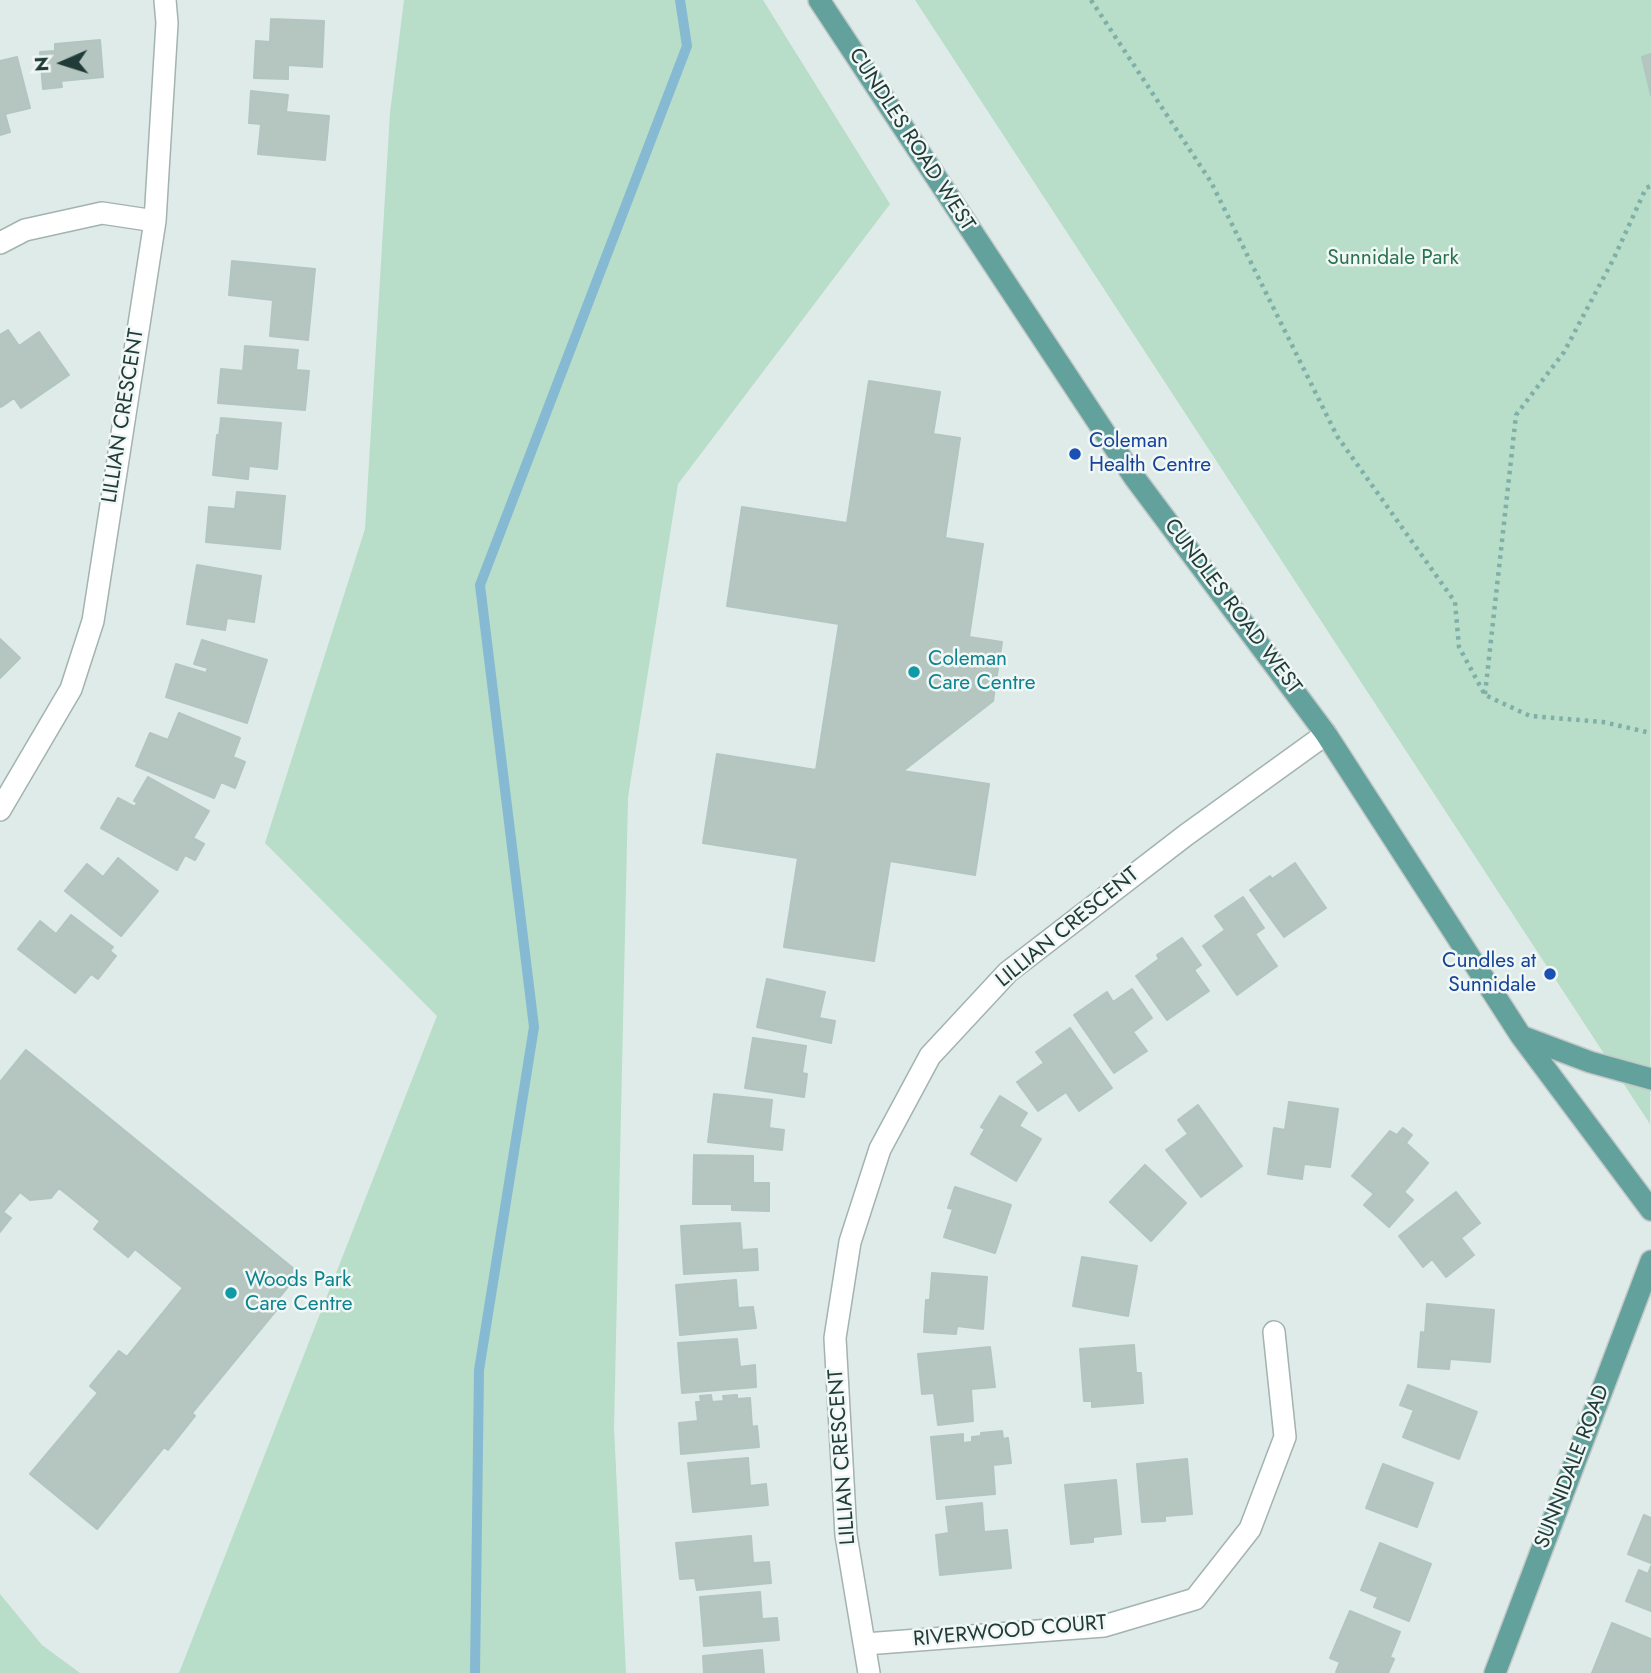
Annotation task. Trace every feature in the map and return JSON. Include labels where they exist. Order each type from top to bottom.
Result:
[{"type":"main road","name":"CUNDLES ROAD WEST","points":[[819,0],[1134,477],[1326,734],[1521,1036],[1651,1210]]},
{"type":"main road","points":[[1521,1036],[1590,1062],[1651,1079]]},
{"type":"main road","name":"SUNNIDALE ROAD","points":[[1495,1673],[1651,1261]]},
{"type":"street","name":"LILLIAN CRESCENT","points":[[0,810],[71,689],[93,621],[155,220],[167,23],[165,0]]},
{"type":"street","points":[[0,243],[25,230],[102,213],[155,220]]},
{"type":"street","name":"LILLIAN CRESCENT","points":[[869,1673],[846,1535],[835,1338],[850,1242],[880,1149],[930,1056],[1008,972],[1185,835],[1326,734]]},
{"type":"street","name":"RIVERWOOD COURT","points":[[865,1644],[1104,1626],[1195,1599],[1250,1529],[1285,1437],[1274,1332]]},
{"type":"path","points":[[1091,0],[1210,182],[1337,436],[1455,602],[1459,647],[1485,695],[1531,716],[1603,722],[1651,733]]},
{"type":"path","points":[[1485,695],[1516,415],[1564,352],[1614,258],[1646,188],[1651,186]]},
{"type":"green space","points":[[404,0],[763,0],[890,204],[678,484],[628,797],[614,1428],[626,1673],[179,1673],[437,1016],[265,843],[365,529],[390,113]]},
{"type":"green space","name":"Sunnidale Park","points":[[915,0],[1651,0],[1650,1124]]},
{"type":"green space","points":[[0,1594],[42,1645],[80,1673],[0,1673]]},
{"type":"building","points":[[271,19],[324,21],[322,67],[288,65],[288,79],[254,78],[256,41],[270,42]]},
{"type":"building","points":[[100,40],[103,77],[61,81],[62,87],[43,89],[40,52],[55,51],[55,44]]},
{"type":"building","points":[[1651,54],[1651,95],[1642,57]]},
{"type":"building","points":[[17,57],[30,108],[5,114],[10,132],[0,135],[0,61]]},
{"type":"building","points":[[251,91],[288,95],[286,112],[329,116],[325,160],[258,154],[261,124],[249,123]]},
{"type":"building","points":[[232,261],[315,269],[308,340],[270,336],[273,300],[229,295]]},
{"type":"building","points":[[8,330],[19,346],[39,332],[69,375],[21,408],[14,398],[1,407],[0,405],[0,335]]},
{"type":"building","points":[[245,346],[298,350],[296,370],[309,371],[305,410],[218,403],[221,369],[243,371]]},
{"type":"building","name":"Coleman Care Centre","points":[[869,381],[940,392],[933,434],[960,438],[945,538],[983,544],[969,637],[1002,642],[993,701],[903,771],[989,784],[975,875],[890,861],[874,961],[784,947],[798,858],[703,843],[717,754],[816,770],[839,624],[727,606],[742,507],[847,523]]},
{"type":"building","points":[[221,418],[281,423],[277,469],[249,466],[248,479],[213,475]]},
{"type":"building","points":[[237,492],[285,496],[280,549],[206,542],[209,507],[235,509]]},
{"type":"building","points":[[197,565],[261,576],[254,622],[227,618],[225,630],[187,624]]},
{"type":"building","points":[[0,639],[20,658],[0,678]]},
{"type":"building","points":[[202,640],[267,660],[247,723],[166,697],[176,664],[206,673],[208,668],[194,664]]},
{"type":"building","points":[[179,713],[240,738],[233,757],[245,762],[235,788],[221,782],[214,798],[136,766],[150,733],[168,740]]},
{"type":"building","points":[[148,777],[209,811],[193,838],[204,844],[195,860],[185,855],[177,870],[101,828],[118,798],[135,807],[137,802],[134,801]]},
{"type":"building","points":[[118,858],[158,891],[121,936],[65,891],[87,864],[103,877]]},
{"type":"building","points":[[1295,863],[1326,908],[1284,937],[1250,890]]},
{"type":"building","points":[[1243,897],[1264,928],[1255,934],[1277,966],[1237,995],[1203,946],[1225,930],[1215,916]]},
{"type":"building","points":[[71,915],[113,947],[110,951],[116,956],[98,979],[91,974],[75,993],[18,949],[40,921],[56,934]]},
{"type":"building","points":[[1182,938],[1201,965],[1194,970],[1209,991],[1167,1020],[1136,976],[1159,959],[1157,955]]},
{"type":"building","points":[[767,979],[825,992],[819,1018],[835,1021],[831,1043],[757,1027]]},
{"type":"building","points":[[1132,989],[1152,1018],[1133,1032],[1147,1051],[1114,1073],[1074,1015],[1107,992],[1113,1002]]},
{"type":"building","points":[[1070,1028],[1112,1088],[1079,1111],[1066,1092],[1038,1111],[1017,1082],[1044,1063],[1036,1052]]},
{"type":"building","points":[[753,1038],[806,1046],[802,1073],[807,1074],[804,1097],[745,1088]]},
{"type":"building","name":"Woods Park Care Centre","points":[[26,1050],[299,1273],[279,1298],[283,1302],[192,1413],[195,1416],[168,1450],[164,1447],[97,1529],[30,1474],[98,1393],[90,1386],[119,1351],[127,1357],[183,1288],[135,1249],[128,1257],[94,1229],[100,1221],[59,1188],[51,1198],[30,1200],[20,1192],[3,1212],[11,1218],[0,1232],[0,1082]]},
{"type":"building","points":[[714,1094],[772,1100],[769,1128],[784,1130],[782,1150],[708,1142]]},
{"type":"building","points":[[1000,1096],[1027,1113],[1019,1126],[1041,1139],[1016,1181],[971,1154],[985,1129],[981,1127]]},
{"type":"building","points":[[1289,1102],[1338,1109],[1330,1167],[1304,1164],[1302,1179],[1268,1174],[1274,1128],[1285,1130]]},
{"type":"building","points":[[1198,1105],[1242,1166],[1201,1197],[1166,1150],[1188,1134],[1178,1120]]},
{"type":"building","points":[[1403,1128],[1412,1135],[1406,1143],[1428,1163],[1404,1192],[1413,1200],[1389,1227],[1364,1205],[1374,1194],[1352,1176],[1390,1131],[1397,1135]]},
{"type":"building","points":[[694,1155],[753,1156],[753,1183],[769,1183],[769,1211],[732,1210],[732,1204],[693,1204]]},
{"type":"building","points":[[1145,1165],[1186,1203],[1151,1241],[1110,1202]]},
{"type":"building","points":[[955,1187],[1011,1205],[995,1253],[944,1237],[953,1209],[948,1208]]},
{"type":"building","points":[[1456,1192],[1480,1223],[1461,1238],[1474,1255],[1446,1277],[1432,1259],[1423,1267],[1399,1236]]},
{"type":"building","points":[[740,1223],[742,1250],[757,1249],[758,1270],[684,1274],[681,1226]]},
{"type":"building","points":[[1082,1257],[1137,1266],[1128,1316],[1073,1306]]},
{"type":"building","points":[[932,1273],[987,1277],[983,1329],[957,1326],[956,1334],[924,1332],[926,1300],[930,1300]]},
{"type":"building","points":[[736,1280],[738,1308],[753,1307],[756,1328],[680,1335],[676,1285]]},
{"type":"building","points":[[1427,1304],[1494,1310],[1490,1362],[1450,1359],[1449,1369],[1418,1367],[1421,1332],[1425,1333]]},
{"type":"building","points":[[737,1339],[740,1367],[755,1365],[756,1387],[682,1393],[678,1343]]},
{"type":"building","points":[[1134,1345],[1136,1373],[1141,1373],[1143,1403],[1092,1407],[1092,1401],[1084,1401],[1080,1349]]},
{"type":"building","points":[[990,1347],[995,1387],[971,1389],[973,1421],[938,1425],[934,1393],[922,1394],[918,1354]]},
{"type":"building","points":[[1408,1385],[1477,1412],[1459,1459],[1403,1437],[1414,1410],[1400,1405]]},
{"type":"building","points":[[711,1395],[712,1402],[724,1401],[723,1396],[750,1398],[752,1427],[757,1426],[759,1447],[681,1454],[679,1423],[698,1421],[696,1402],[701,1402],[700,1396]]},
{"type":"building","points":[[1002,1431],[1003,1439],[1008,1438],[1011,1463],[993,1465],[995,1494],[937,1499],[931,1437],[963,1434],[963,1443],[972,1442],[972,1437],[981,1436],[981,1433]]},
{"type":"building","points":[[748,1458],[750,1486],[766,1484],[768,1505],[693,1512],[688,1463]]},
{"type":"building","points":[[1187,1459],[1192,1514],[1165,1516],[1165,1521],[1142,1522],[1137,1464]]},
{"type":"building","points":[[1383,1464],[1433,1483],[1417,1527],[1366,1508]]},
{"type":"building","points":[[1116,1480],[1121,1534],[1093,1537],[1093,1542],[1071,1544],[1065,1485]]},
{"type":"building","points":[[982,1503],[984,1532],[1007,1530],[1011,1568],[940,1575],[936,1535],[949,1533],[946,1507]]},
{"type":"building","points":[[1644,1515],[1651,1518],[1651,1563],[1628,1554]]},
{"type":"building","points":[[751,1536],[753,1563],[769,1562],[771,1583],[697,1590],[695,1578],[680,1579],[676,1543]]},
{"type":"building","points":[[1380,1543],[1431,1564],[1409,1621],[1374,1607],[1378,1597],[1361,1590]]},
{"type":"building","points":[[1651,1566],[1651,1611],[1626,1601],[1639,1570],[1648,1574]]},
{"type":"building","points":[[760,1592],[762,1619],[777,1618],[779,1640],[704,1646],[700,1597]]},
{"type":"building","points":[[1350,1611],[1400,1632],[1390,1657],[1394,1659],[1388,1673],[1336,1672],[1340,1662],[1330,1658]]},
{"type":"building","points":[[1612,1623],[1651,1639],[1651,1673],[1592,1673]]},
{"type":"building","points":[[762,1650],[764,1673],[704,1673],[703,1656]]},
{"type":"waterway","points":[[475,1673],[479,1370],[534,1027],[480,585],[687,46],[680,0]]},
{"type":"place","name":"Coleman Health Centre","points":[[1075,454]]},
{"type":"place","name":"Coleman Care Centre","points":[[914,672]]},
{"type":"place","name":"Cundles at Sunnidale","points":[[1550,974]]},
{"type":"place","name":"Woods Park Care Centre","points":[[231,1293]]}]
